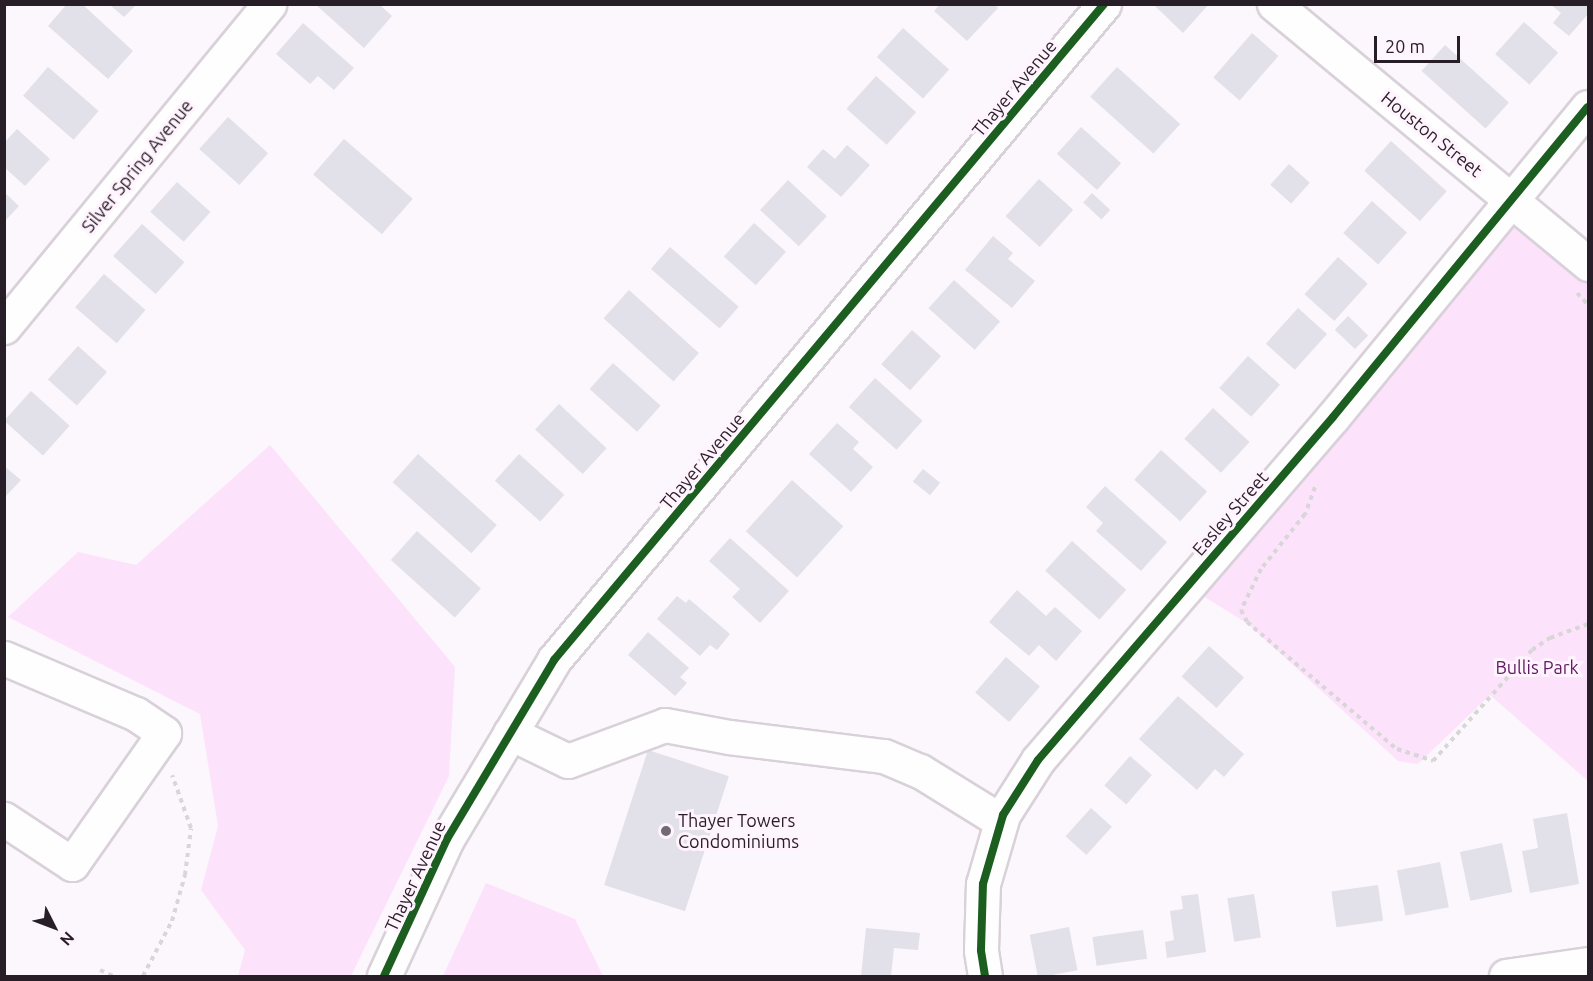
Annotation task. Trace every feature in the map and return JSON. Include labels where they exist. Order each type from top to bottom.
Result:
[{"type":"street","name":"Silver Spring Avenue","points":[[4,327],[269,4]]},
{"type":"street","name":"Thayer Avenue","points":[[384,976],[447,839],[554,660],[1104,4]]},
{"type":"street","name":"Houston Street","points":[[1275,4],[1510,198],[1580,276]]},
{"type":"street","name":"Easley Street","points":[[985,976],[981,950],[983,884],[1001,821],[1038,760],[1333,417],[1510,198],[1588,107]]},
{"type":"street","points":[[4,658],[136,714],[164,733],[72,864],[4,819]]},
{"type":"street","points":[[510,733],[568,761],[665,725],[729,737],[884,756],[920,771],[1001,821]]},
{"type":"street","points":[[1506,976],[1588,964]]},
{"type":"path","points":[[1580,276],[1588,305]]},
{"type":"path","points":[[1319,475],[1305,514],[1261,569],[1241,610],[1247,622],[1397,749],[1432,761],[1532,650],[1550,638],[1588,624]]},
{"type":"path","points":[[143,976],[172,921],[185,875],[191,828],[175,778],[149,755]]},
{"type":"path","points":[[100,970],[113,976]]},
{"type":"green space","name":"Bullis Park","points":[[1514,220],[1588,282],[1588,781],[1490,695],[1418,764],[1398,761],[1248,624],[1195,591]]},
{"type":"green space","points":[[270,445],[455,667],[449,776],[351,976],[238,976],[245,950],[201,890],[218,826],[200,714],[8,617],[78,552],[136,565]]},
{"type":"green space","points":[[486,883],[575,919],[603,976],[443,976]]},
{"type":"building","points":[[67,4],[82,4],[133,51],[108,79],[48,26]]},
{"type":"building","points":[[315,4],[379,4],[392,16],[364,48]]},
{"type":"building","points":[[940,4],[994,4],[998,8],[967,41],[934,11]]},
{"type":"building","points":[[1153,4],[1209,4],[1183,33]]},
{"type":"building","points":[[1550,4],[1588,4],[1588,14],[1569,36],[1553,23],[1561,13]]},
{"type":"building","points":[[110,5],[136,5],[124,17]]},
{"type":"building","points":[[1524,22],[1558,53],[1529,85],[1495,54]]},
{"type":"building","points":[[303,23],[354,68],[334,90],[318,76],[310,84],[276,54]]},
{"type":"building","points":[[903,28],[949,69],[923,98],[877,57]]},
{"type":"building","points":[[1252,33],[1278,56],[1240,100],[1213,78]]},
{"type":"building","points":[[1445,45],[1509,103],[1485,129],[1422,71]]},
{"type":"building","points":[[48,67],[99,111],[74,140],[23,96]]},
{"type":"building","points":[[1117,67],[1180,124],[1153,154],[1090,97]]},
{"type":"building","points":[[876,76],[916,112],[887,145],[847,109]]},
{"type":"building","points":[[228,117],[268,153],[239,185],[199,149]]},
{"type":"building","points":[[1081,127],[1121,163],[1097,190],[1057,154]]},
{"type":"building","points":[[17,129],[50,159],[25,186],[4,167],[4,143]]},
{"type":"building","points":[[344,139],[413,199],[382,234],[313,174]]},
{"type":"building","points":[[1391,141],[1447,191],[1420,221],[1364,171]]},
{"type":"building","points":[[847,145],[870,165],[841,197],[807,167],[823,149],[835,159]]},
{"type":"building","points":[[1289,164],[1310,183],[1291,204],[1270,185]]},
{"type":"building","points":[[1039,179],[1073,210],[1040,247],[1006,216]]},
{"type":"building","points":[[788,180],[827,216],[799,246],[760,210]]},
{"type":"building","points":[[177,182],[210,212],[184,242],[150,212]]},
{"type":"building","points":[[4,192],[19,206],[4,222]]},
{"type":"building","points":[[1092,193],[1110,210],[1101,220],[1083,203]]},
{"type":"building","points":[[1372,201],[1407,232],[1378,264],[1343,233]]},
{"type":"building","points":[[754,223],[786,252],[756,285],[724,256]]},
{"type":"building","points":[[142,224],[184,262],[156,294],[113,256]]},
{"type":"building","points":[[993,236],[1013,253],[1008,259],[1035,281],[1012,308],[965,270]]},
{"type":"building","points":[[670,247],[739,307],[720,329],[651,269]]},
{"type":"building","points":[[1338,257],[1368,284],[1334,321],[1305,294]]},
{"type":"building","points":[[104,274],[146,310],[117,343],[75,307]]},
{"type":"building","points":[[954,280],[1000,321],[975,350],[929,308]]},
{"type":"building","points":[[629,290],[699,353],[673,381],[604,318]]},
{"type":"building","points":[[1298,308],[1327,334],[1295,370],[1266,344]]},
{"type":"building","points":[[1348,316],[1368,335],[1355,349],[1335,330]]},
{"type":"building","points":[[912,330],[941,356],[910,390],[881,364]]},
{"type":"building","points":[[78,346],[107,372],[77,406],[48,379]]},
{"type":"building","points":[[1248,356],[1280,385],[1251,417],[1219,388]]},
{"type":"building","points":[[613,363],[661,406],[637,432],[590,389]]},
{"type":"building","points":[[875,378],[923,421],[896,450],[849,407]]},
{"type":"building","points":[[31,391],[70,426],[43,456],[4,421]]},
{"type":"building","points":[[559,404],[607,448],[583,474],[535,430]]},
{"type":"building","points":[[1213,408],[1250,442],[1221,473],[1184,439]]},
{"type":"building","points":[[837,423],[859,442],[853,449],[873,467],[851,492],[809,454]]},
{"type":"building","points":[[1161,450],[1207,491],[1180,521],[1134,480]]},
{"type":"building","points":[[418,454],[497,525],[471,553],[393,482]]},
{"type":"building","points":[[519,454],[564,495],[540,522],[495,481]]},
{"type":"building","points":[[4,466],[21,480],[4,498]]},
{"type":"building","points":[[923,469],[940,483],[930,495],[913,481]]},
{"type":"building","points":[[792,480],[843,526],[797,577],[746,531]]},
{"type":"building","points":[[1105,486],[1167,542],[1141,571],[1096,531],[1103,523],[1086,507]]},
{"type":"building","points":[[417,531],[481,589],[455,618],[391,560]]},
{"type":"building","points":[[730,538],[789,591],[760,623],[732,597],[740,589],[709,561]]},
{"type":"building","points":[[1072,541],[1126,590],[1099,620],[1045,571]]},
{"type":"building","points":[[1017,590],[1046,616],[1055,607],[1082,631],[1056,661],[1039,645],[1029,656],[989,622]]},
{"type":"building","points":[[677,596],[686,603],[689,599],[730,634],[717,650],[710,645],[700,656],[657,619]]},
{"type":"building","points":[[648,632],[689,668],[680,677],[687,683],[675,696],[628,655]]},
{"type":"building","points":[[1209,646],[1244,677],[1216,708],[1182,676]]},
{"type":"building","points":[[1006,657],[1040,687],[1009,722],[975,692]]},
{"type":"building","points":[[1178,696],[1244,754],[1224,777],[1215,769],[1197,790],[1139,739]]},
{"type":"building","name":"Thayer Towers Condominiums","points":[[648,750],[729,776],[685,911],[604,885]]},
{"type":"building","points":[[1130,756],[1152,775],[1126,804],[1104,785]]},
{"type":"building","points":[[1091,808],[1112,827],[1086,855],[1066,836]]},
{"type":"building","points":[[1567,813],[1579,884],[1530,893],[1522,851],[1538,848],[1533,819]]},
{"type":"building","points":[[1502,843],[1512,892],[1470,901],[1460,852]]},
{"type":"building","points":[[1440,862],[1449,907],[1406,916],[1397,870]]},
{"type":"building","points":[[1378,885],[1383,921],[1336,927],[1331,892]]},
{"type":"building","points":[[1198,894],[1206,952],[1167,958],[1165,942],[1174,940],[1170,911],[1183,909],[1181,896]]},
{"type":"building","points":[[1254,894],[1261,937],[1234,942],[1227,898]]},
{"type":"building","points":[[1069,927],[1077,970],[1038,976],[1030,935]]},
{"type":"building","points":[[866,928],[920,933],[918,950],[894,948],[891,976],[861,976]]},
{"type":"building","points":[[1143,930],[1147,959],[1097,966],[1092,937]]},
{"type":"cycle path","points":[[384,976],[447,839],[554,660],[1104,4]]},
{"type":"cycle path","points":[[985,976],[981,950],[983,884],[1003,815],[1038,760],[1333,417],[1588,107]]},
{"type":"place","name":"Thayer Towers Condominiums","points":[[666,831]]}]
